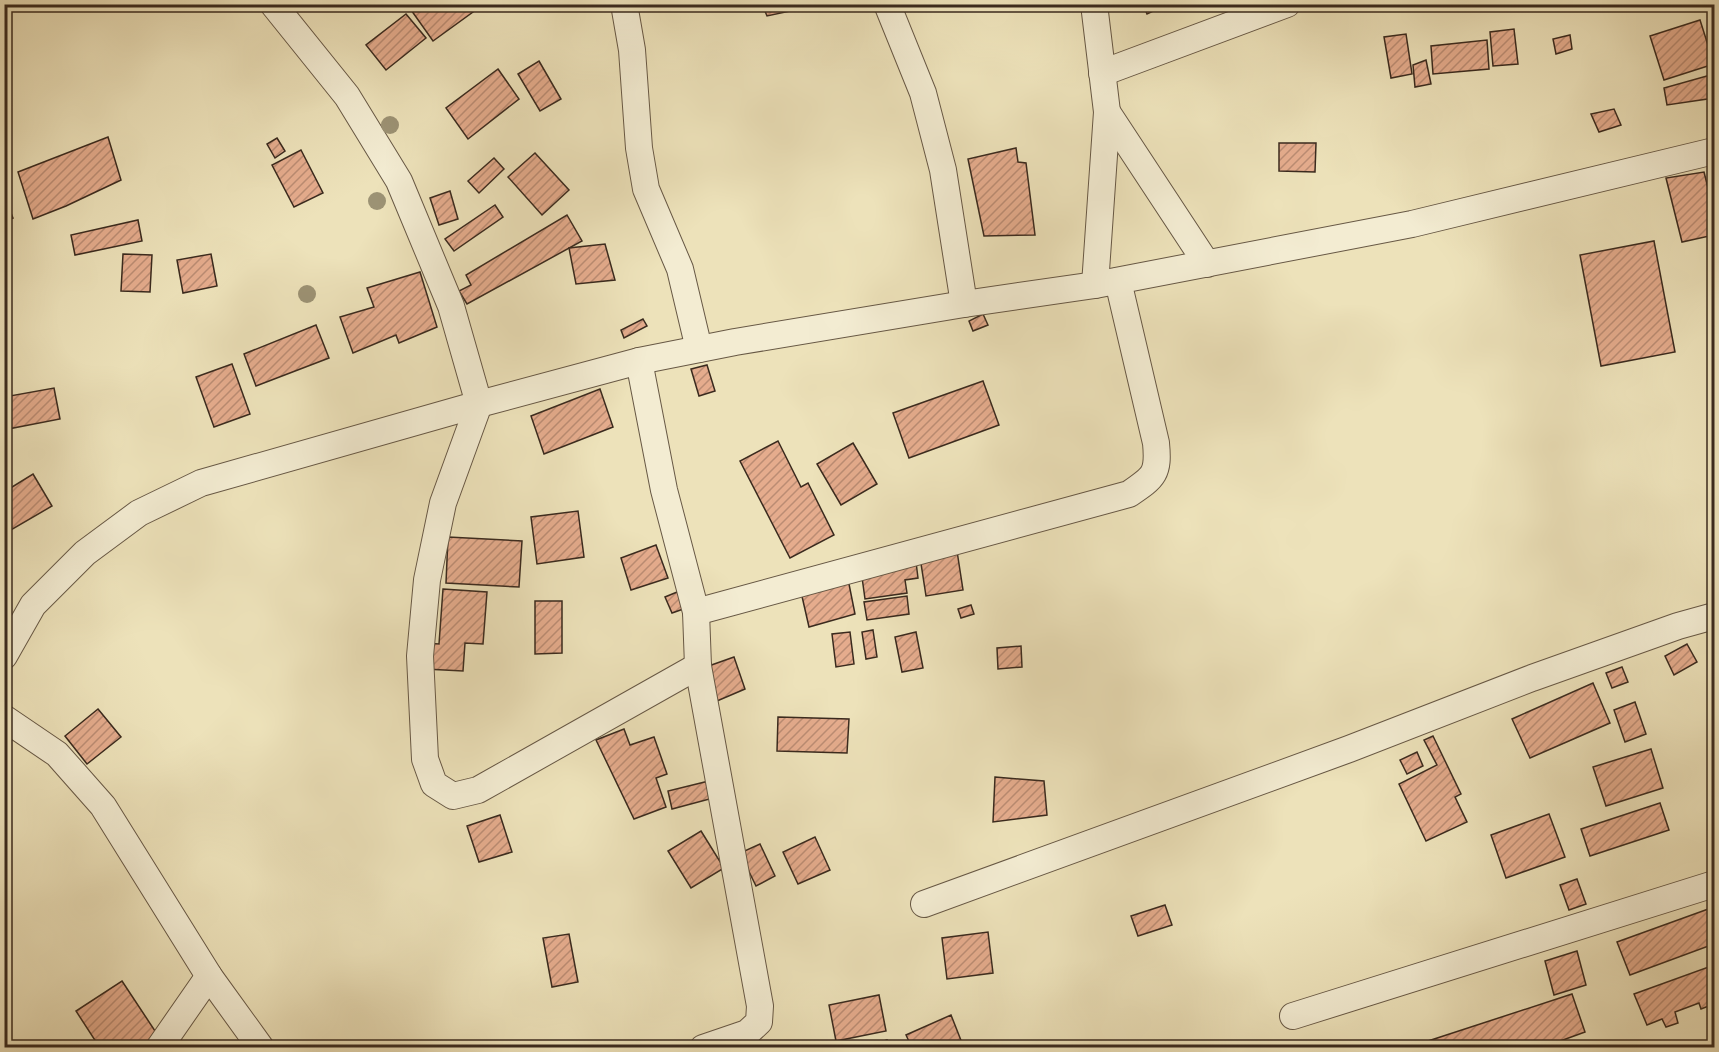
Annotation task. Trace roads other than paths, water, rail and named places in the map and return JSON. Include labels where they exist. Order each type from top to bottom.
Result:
[{"type":"street","points":[[273,4],[347,96],[399,181],[451,306],[479,404],[443,503],[426,580],[420,656],[425,759],[434,784],[453,796],[478,790],[698,666]]},
{"type":"street","points":[[624,4],[633,50],[639,148],[646,189],[680,269],[699,349]]},
{"type":"street","points":[[887,4],[923,93],[943,170],[964,304]]},
{"type":"street","points":[[696,612],[1129,494],[1150,480],[1158,464],[1156,443],[1107,283],[1107,112],[1095,4]]},
{"type":"street","points":[[1102,73],[1287,4]]},
{"type":"street","points":[[1107,112],[1207,264]]},
{"type":"street","points":[[4,656],[33,605],[85,553],[139,513],[201,483],[639,361],[964,304],[1107,283],[1412,224],[1714,151]]},
{"type":"street","points":[[639,361],[662,479],[696,612],[698,666],[760,1006],[759,1022],[747,1034],[703,1047]]},
{"type":"street","points":[[924,904],[1348,749],[1532,678],[1678,626],[1714,616]]},
{"type":"street","points":[[4,718],[57,754],[103,806],[209,976],[261,1047]]},
{"type":"street","points":[[1293,1016],[1714,884]]},
{"type":"street","points":[[159,1047],[209,976]]}]
